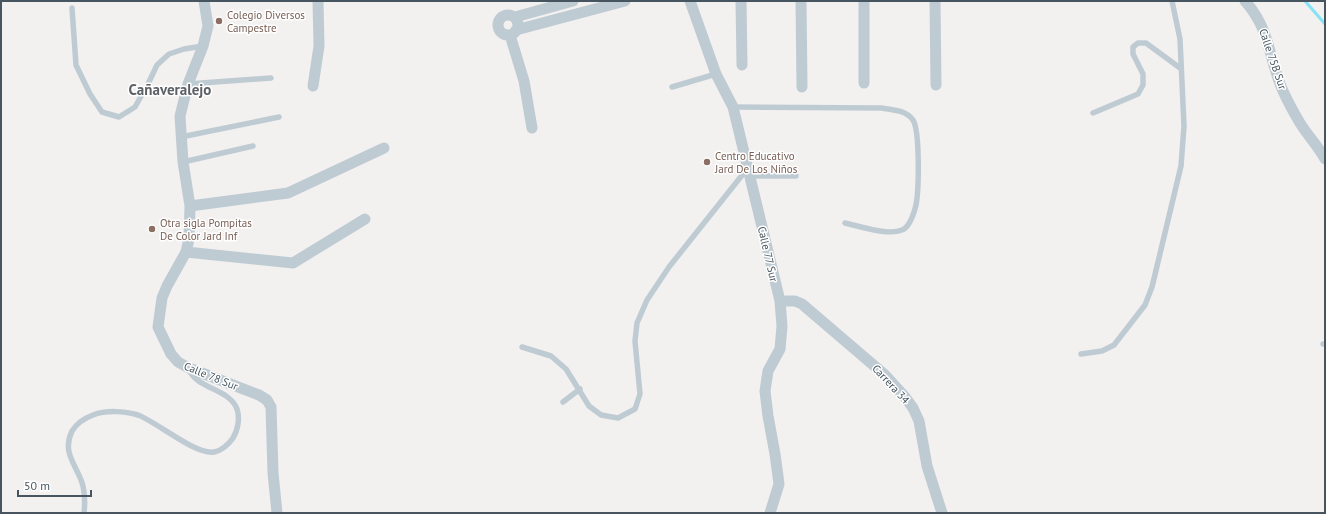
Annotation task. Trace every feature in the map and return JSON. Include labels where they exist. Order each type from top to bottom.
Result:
[{"type":"street","name":"Calle 78 Sur","points":[[204,1],[208,26],[203,46],[188,84],[180,116],[183,162],[190,206],[189,239],[186,252],[162,298],[158,327],[171,354],[178,362],[189,368],[259,395],[267,400],[271,407],[273,472],[277,513]]},
{"type":"street","points":[[313,86],[319,46],[318,1]]},
{"type":"street","points":[[572,1],[514,17],[505,15],[500,18],[498,28],[500,32],[505,35],[625,1]]},
{"type":"street","name":"Calle 77 Sur","points":[[690,1],[716,74],[733,107],[780,301],[782,326],[780,349],[768,371],[765,392],[779,484],[770,513]]},
{"type":"street","points":[[741,1],[742,65]]},
{"type":"street","points":[[801,1],[802,87]]},
{"type":"street","points":[[864,1],[864,82]]},
{"type":"street","points":[[935,1],[936,85]]},
{"type":"street","name":"Calle 75B Sur","points":[[1245,1],[1253,10],[1263,28],[1276,74],[1283,91],[1301,124],[1325,159]]},
{"type":"street","points":[[514,17],[518,26],[513,33],[524,81],[532,128]]},
{"type":"street","points":[[190,206],[288,193],[384,148]]},
{"type":"street","points":[[186,252],[293,263],[365,219]]},
{"type":"street","name":"Carrera 34","points":[[780,301],[795,301],[802,304],[869,360],[905,397],[913,408],[919,421],[927,466],[942,513]]},
{"type":"lane","points":[[1081,354],[1102,351],[1114,345],[1146,305],[1152,287],[1181,166],[1184,126],[1180,68],[1180,39],[1172,1]]},
{"type":"lane","points":[[72,8],[76,65],[90,94],[102,112],[119,117],[135,107],[157,65],[169,54],[184,48],[203,46]]},
{"type":"lane","points":[[1093,113],[1138,94],[1143,85],[1143,74],[1133,54],[1133,47],[1138,43],[1146,43],[1180,68]]},
{"type":"lane","points":[[672,87],[716,74]]},
{"type":"lane","points":[[188,84],[271,78]]},
{"type":"lane","points":[[733,107],[882,108],[899,110],[912,119],[917,131],[918,150],[916,205],[910,224],[902,230],[891,233],[845,223]]},
{"type":"lane","points":[[181,137],[279,117]]},
{"type":"lane","points":[[183,162],[253,146]]},
{"type":"lane","points":[[522,347],[552,356],[566,368],[589,406],[601,415],[618,418],[635,409],[640,394],[635,341],[637,323],[647,300],[669,267],[749,172],[796,176]]},
{"type":"lane","points":[[84,513],[85,503],[82,485],[70,459],[68,446],[72,431],[83,419],[100,413],[121,412],[138,416],[201,451],[215,452],[228,444],[234,435],[238,423],[236,408],[227,397],[196,379],[189,368]]},
{"type":"lane","points":[[563,402],[580,389]]},
{"type":"waterway","points":[[1305,1],[1325,24]]},
{"type":"place","name":"Colegio Diversos Campestre","points":[[219,21]]},
{"type":"place","name":"Centro Educativo Jard De Los Niños","points":[[707,162]]},
{"type":"place","name":"Otra sigla Pompitas De Color Jard Inf","points":[[152,229]]},
{"type":"district","name":"Cañaveralejo","points":[[170,90]]}]
